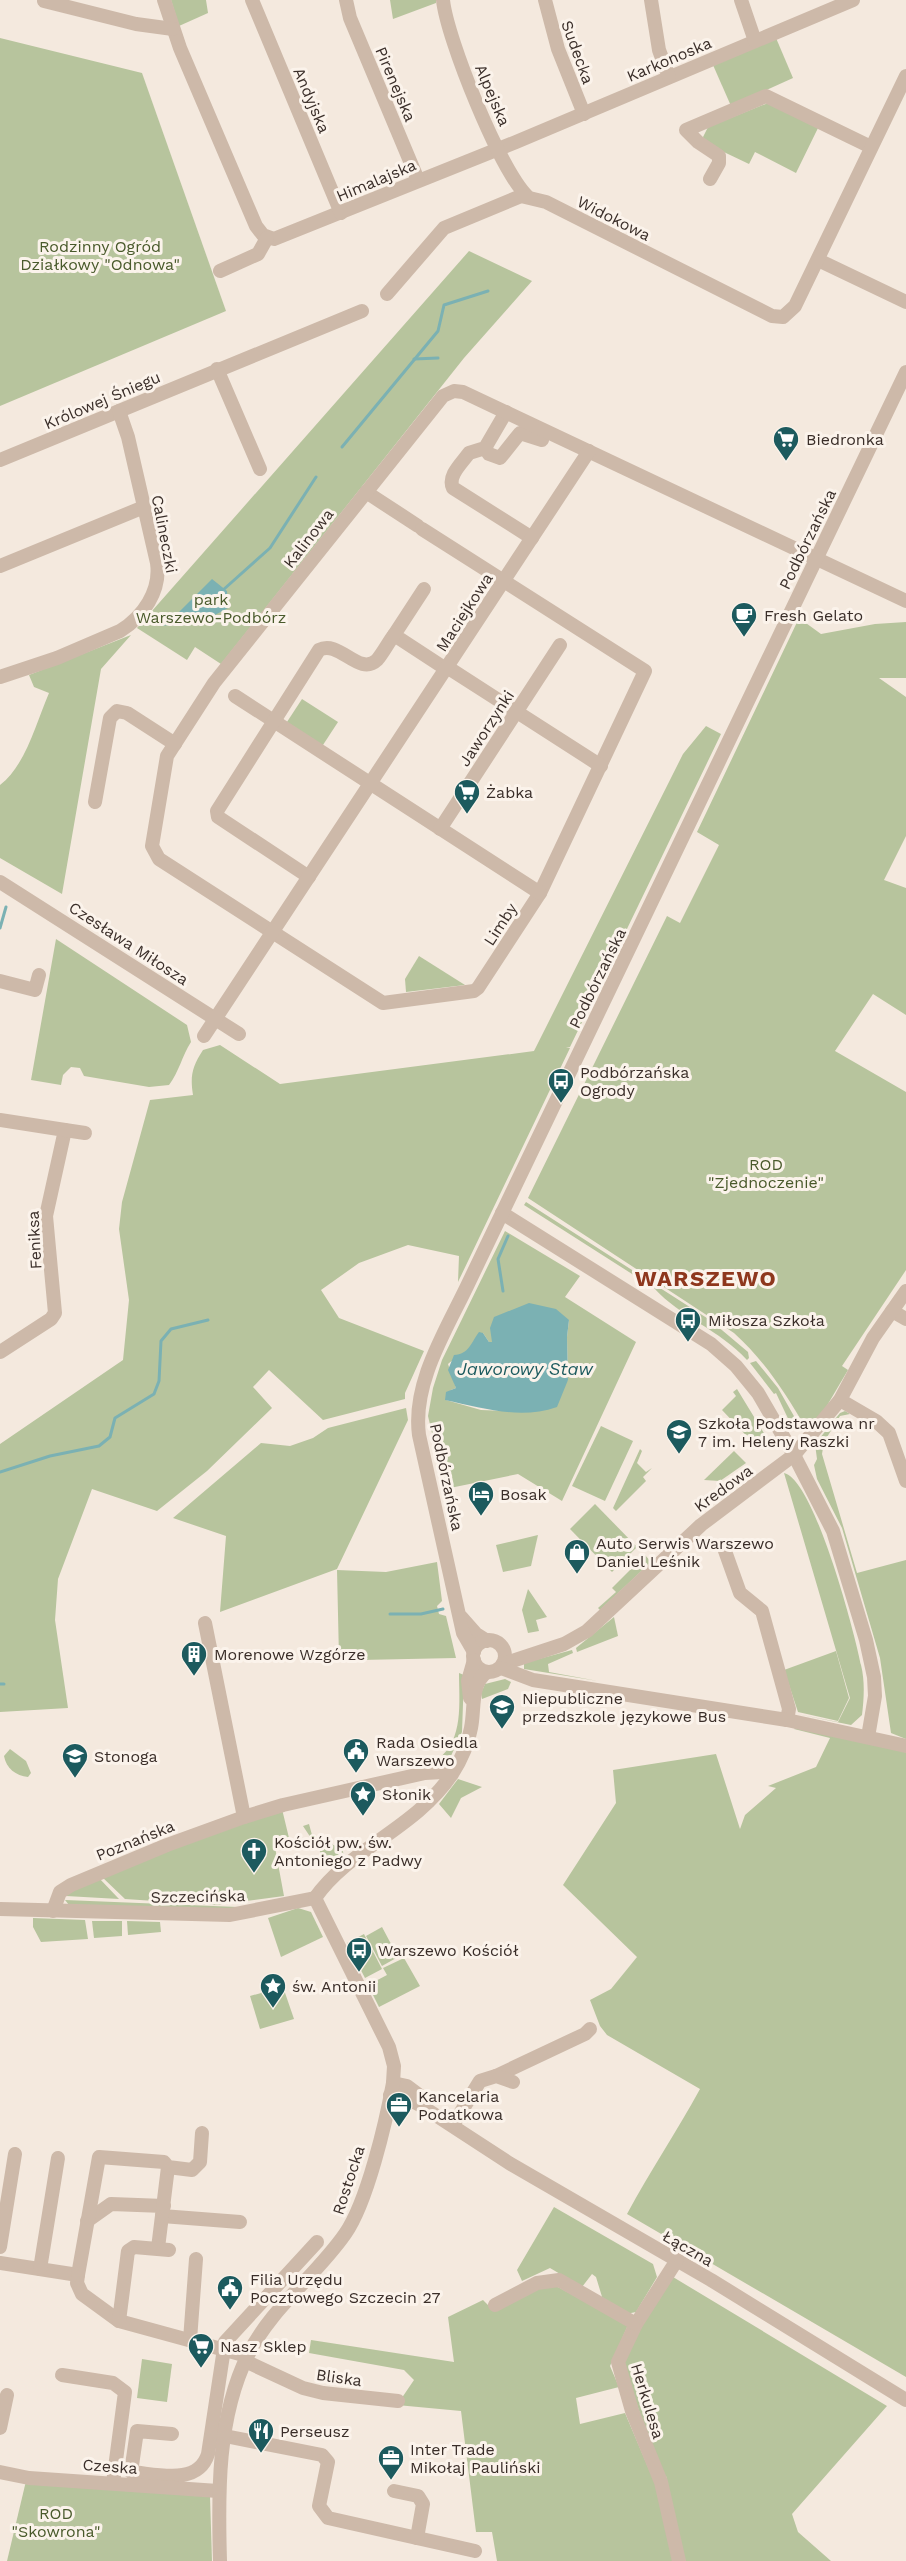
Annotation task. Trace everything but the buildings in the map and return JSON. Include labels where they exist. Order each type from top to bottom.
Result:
[{"type":"street","points":[[164,0],[173,29],[256,226],[267,238],[258,254],[220,271]]},
{"type":"street","name":"Andyjska","points":[[252,0],[341,213]]},
{"type":"street","name":"Pirenejska","points":[[346,0],[350,18],[418,180]]},
{"type":"street","name":"Alpejska","points":[[443,0],[452,38],[498,149],[522,191]]},
{"type":"street","name":"Sudecka","points":[[545,0],[558,49],[584,114]]},
{"type":"street","points":[[651,0],[659,50],[669,77]]},
{"type":"street","points":[[741,0],[755,41]]},
{"type":"street","points":[[44,1],[136,24],[173,29]]},
{"type":"street","name":"Karkonoska","points":[[498,149],[847,1]]},
{"type":"street","name":"Widokowa","points":[[522,191],[772,316],[783,317],[792,311],[906,76]]},
{"type":"street","points":[[710,179],[719,163],[718,156],[686,130],[770,96],[871,147]]},
{"type":"street","name":"Himalajska","points":[[267,238],[278,238],[498,149]]},
{"type":"street","points":[[387,294],[444,228],[514,198],[522,191]]},
{"type":"street","points":[[818,260],[906,302]]},
{"type":"street","name":"Królowej Śniegu","points":[[0,460],[362,311]]},
{"type":"street","points":[[217,369],[260,469]]},
{"type":"street","name":"Podbórzańska","points":[[474,1656],[463,1633],[419,1435],[418,1409],[430,1368],[502,1213],[906,372]]},
{"type":"street","name":"Kalinowa","points":[[272,934],[155,855],[152,846],[167,756],[214,683],[440,400],[448,393],[463,392],[589,451]]},
{"type":"street","name":"Calineczki","points":[[0,677],[47,662],[110,637],[128,626],[154,594],[158,580],[144,507],[119,411]]},
{"type":"street","points":[[507,412],[485,448],[469,453],[452,477],[452,487],[532,538]]},
{"type":"street","points":[[485,448],[491,455],[500,458],[520,433],[542,440]]},
{"type":"street","points":[[589,451],[906,601]]},
{"type":"street","name":"Maciejkowa","points":[[204,1036],[589,451]]},
{"type":"street","points":[[366,492],[503,581]]},
{"type":"street","points":[[0,566],[144,507]]},
{"type":"street","name":"Limby","points":[[272,934],[383,1003],[474,991],[540,893],[645,671],[503,581]]},
{"type":"street","points":[[309,877],[217,814],[319,650],[328,647],[335,648],[358,663],[368,664],[376,660],[424,589]]},
{"type":"street","points":[[394,635],[601,766]]},
{"type":"street","name":"Jaworzynki","points":[[440,829],[560,645]]},
{"type":"street","points":[[235,696],[540,893]]},
{"type":"street","points":[[95,802],[110,718],[117,711],[127,713],[175,744]]},
{"type":"street","name":"Czesława Miłosza","points":[[0,882],[239,1034]]},
{"type":"street","points":[[0,981],[35,990],[39,975]]},
{"type":"street","points":[[0,1120],[85,1133]]},
{"type":"street","name":"Feniksa","points":[[0,1352],[51,1319],[55,1312],[46,1216],[65,1130]]},
{"type":"street","points":[[502,1213],[720,1351],[752,1385],[794,1455],[833,1531],[866,1640],[875,1686],[868,1737]]},
{"type":"street","name":"Kredowa","points":[[497,1668],[570,1641],[592,1627],[701,1525],[794,1455],[840,1400],[873,1338],[906,1291]]},
{"type":"street","points":[[892,1311],[906,1319]]},
{"type":"street","points":[[840,1400],[876,1421],[889,1433],[906,1481]]},
{"type":"street","points":[[725,1551],[740,1593],[762,1611],[789,1709],[787,1720]]},
{"type":"street","points":[[315,1898],[336,1874],[420,1811],[451,1775],[466,1748],[479,1681],[497,1668],[505,1654],[501,1646],[476,1634],[461,1617]]},
{"type":"street","points":[[205,1623],[244,1817]]},
{"type":"street","points":[[473,1706],[468,1687],[474,1656],[480,1643],[487,1641]]},
{"type":"street","name":"Kredowa","points":[[501,1646],[546,1648]]},
{"type":"street","points":[[474,1656],[479,1668],[497,1668],[533,1680],[787,1720],[906,1746]]},
{"type":"street","name":"Poznańska","points":[[53,1911],[60,1892],[71,1885],[178,1840],[244,1817],[283,1804],[414,1776],[443,1772],[451,1775]]},
{"type":"street","name":"Szczecińska","points":[[0,1909],[230,1915],[315,1898]]},
{"type":"street","name":"Rostocka","points":[[220,2561],[210,2492],[246,2359],[264,2327],[338,2244],[351,2225],[365,2192],[392,2089],[394,2066],[389,2047],[315,1898]]},
{"type":"street","points":[[453,2125],[476,2085],[585,2034],[590,2029]]},
{"type":"street","points":[[496,2076],[513,2082]]},
{"type":"street","name":"Łączna","points":[[392,2089],[410,2088],[453,2125],[500,2157],[677,2260],[906,2400]]},
{"type":"street","points":[[168,2167],[196,2168],[200,2162],[202,2133]]},
{"type":"street","points":[[0,2247],[15,2154]]},
{"type":"street","points":[[99,2157],[164,2162],[168,2167],[163,2211],[164,2249],[134,2247],[125,2255],[119,2321],[82,2294],[77,2283],[99,2157]]},
{"type":"street","points":[[40,2269],[58,2158]]},
{"type":"street","points":[[87,2221],[111,2204],[240,2222]]},
{"type":"street","points":[[172,2434],[137,2431],[133,2482],[182,2476],[193,2473],[204,2463],[208,2454],[223,2349],[227,2339],[317,2242]]},
{"type":"street","points":[[190,2340],[196,2259]]},
{"type":"street","name":"Herkulesa","points":[[677,2260],[636,2324],[618,2362],[632,2411],[661,2482],[679,2561]]},
{"type":"street","points":[[0,2263],[78,2275]]},
{"type":"street","points":[[495,2305],[537,2283],[559,2280],[636,2324]]},
{"type":"street","name":"Bliska","points":[[119,2321],[223,2349],[303,2388],[323,2393],[398,2401]]},
{"type":"street","points":[[62,2375],[113,2383],[124,2392],[113,2483]]},
{"type":"street","points":[[880,2402],[887,2389]]},
{"type":"street","points":[[0,2428],[7,2395]]},
{"type":"street","points":[[225,2436],[322,2455],[328,2462],[319,2506],[328,2518],[475,2551]]},
{"type":"street","name":"Czeska","points":[[0,2472],[28,2480],[133,2482],[210,2492]]},
{"type":"street","points":[[394,2491],[418,2496],[423,2505],[417,2538]]},
{"type":"green space","points":[[171,0],[206,0],[208,13],[179,26]]},
{"type":"green space","points":[[390,0],[436,0],[436,3],[393,19]]},
{"type":"green space","name":"Rodzinny Ogród Działkowy \"Odnowa\"","points":[[0,38],[142,73],[226,311],[0,406]]},
{"type":"green space","points":[[776,38],[793,78],[731,106],[713,65]]},
{"type":"green space","points":[[768,103],[818,128],[796,173],[755,152],[749,164],[705,143],[703,137],[708,127]]},
{"type":"green space","name":"park Warszewo-Podbórz","points":[[469,251],[532,281],[464,358],[221,664],[195,647],[187,660],[137,628]]},
{"type":"green space","name":"ROD \"Zjednoczenie\"","points":[[799,618],[821,634],[875,624],[906,622],[906,678],[879,678],[906,697],[906,836],[884,880],[906,888],[906,1015],[873,994],[835,1051],[906,1092],[906,1270],[842,1366],[848,1370],[825,1409],[807,1430],[756,1355],[734,1333],[528,1198],[667,916],[680,923],[719,845],[697,832]]},
{"type":"green space","points":[[131,635],[101,669],[62,894],[0,858],[0,785],[9,777],[24,755],[49,693],[34,687],[29,675]]},
{"type":"green space","points":[[302,699],[338,722],[321,748],[285,725]]},
{"type":"green space","points":[[706,726],[721,734],[570,1047],[566,1048],[570,1048],[458,1282],[459,1256],[408,1245],[359,1263],[321,1290],[339,1318],[424,1351],[405,1393],[405,1399],[323,1420],[269,1370],[253,1387],[272,1408],[207,1471],[157,1511],[92,1489],[58,1579],[55,1620],[68,1708],[0,1712],[0,1444],[123,1360],[129,1300],[119,1229],[122,1202],[150,1100],[193,1095],[193,1072],[199,1056],[203,1050],[220,1045],[280,1084],[534,1051],[683,754]]},
{"type":"green space","points":[[56,939],[187,1025],[191,1042],[169,1085],[149,1087],[84,1076],[80,1068],[71,1067],[63,1075],[61,1085],[31,1080]]},
{"type":"green space","points":[[419,956],[465,985],[406,992],[405,979]]},
{"type":"green space","points":[[526,1202],[710,1320],[748,1352],[749,1358],[747,1360],[725,1340],[676,1307],[654,1288],[524,1205]]},
{"type":"green space","points":[[505,1231],[580,1276],[565,1297],[636,1342],[562,1501],[518,1474],[445,1489],[428,1416],[433,1388],[442,1360]],"holes":[[[569,1320],[568,1380],[506,1411],[481,1410],[446,1400],[451,1390],[456,1388],[448,1364],[468,1351],[483,1333],[489,1342],[492,1342]]]},
{"type":"green space","points":[[756,1361],[778,1388],[803,1432],[792,1427],[776,1393],[774,1394],[750,1363]]},
{"type":"green space","points":[[737,1389],[770,1443],[759,1449],[722,1410],[736,1396],[733,1392]]},
{"type":"green space","points":[[406,1408],[408,1420],[337,1569],[220,1612],[226,1536],[173,1518],[261,1443],[290,1446],[313,1438],[328,1428]]},
{"type":"green space","points":[[845,1411],[850,1414],[840,1416],[824,1442],[822,1454],[857,1573],[906,1560],[906,1739],[891,1733],[880,1658],[842,1528],[817,1479],[814,1465],[817,1459],[815,1444],[840,1413]]},
{"type":"green space","points":[[601,1426],[633,1441],[605,1501],[572,1486]]},
{"type":"green space","points":[[640,1449],[642,1451],[637,1463],[646,1472],[652,1468],[643,1477],[646,1481],[616,1511],[613,1508]]},
{"type":"green space","points":[[734,1451],[746,1463],[720,1481],[704,1480]]},
{"type":"green space","points":[[784,1473],[796,1482],[808,1501],[820,1528],[851,1622],[864,1690],[862,1715],[851,1725],[797,1714],[838,1722],[850,1698]]},
{"type":"green space","points":[[595,1504],[637,1547],[612,1572],[570,1529]]},
{"type":"green space","points":[[538,1535],[531,1566],[503,1572],[496,1545]]},
{"type":"green space","points":[[645,1555],[651,1562],[600,1610],[598,1608],[616,1592],[612,1588]]},
{"type":"green space","points":[[437,1562],[442,1601],[437,1606],[439,1614],[446,1616],[456,1658],[360,1660],[339,1658],[337,1570],[386,1572]]},
{"type":"green space","points":[[528,1589],[547,1617],[536,1620],[539,1631],[528,1633],[522,1610]]},
{"type":"green space","points":[[614,1617],[618,1636],[577,1652],[576,1648]]},
{"type":"green space","points":[[572,1650],[573,1653],[548,1664],[549,1672],[598,1681],[524,1669],[524,1663]]},
{"type":"green space","points":[[836,1651],[849,1698],[838,1721],[798,1712],[784,1670]]},
{"type":"green space","points":[[459,1673],[464,1675],[462,1732],[450,1758],[439,1763],[438,1759],[452,1742],[456,1731],[459,1708]]},
{"type":"green space","points":[[505,1679],[511,1682],[508,1689],[482,1699],[481,1693],[485,1684]]},
{"type":"green space","points":[[797,1726],[906,1750],[906,2377],[627,2214],[700,2089],[607,2035],[600,2026],[590,2000],[611,1989],[637,1957],[563,1885],[616,1803],[613,1770],[716,1754],[740,1829],[745,1815],[776,1788],[768,1786],[816,1767],[830,1738],[794,1729]]},
{"type":"green space","points":[[10,1749],[26,1761],[31,1773],[28,1777],[9,1768],[4,1756]]},
{"type":"green space","points":[[458,1779],[482,1787],[461,1798],[451,1818],[439,1804]]},
{"type":"green space","points":[[282,1809],[289,1838],[274,1842],[284,1896],[215,1905],[125,1899],[101,1876]]},
{"type":"green space","points":[[309,1824],[312,1835],[342,1849],[345,1858],[342,1852],[327,1862],[303,1826]]},
{"type":"green space","points":[[98,1877],[119,1899],[66,1896],[67,1893]]},
{"type":"green space","points":[[65,1900],[238,1907],[240,1909],[69,1905]]},
{"type":"green space","points":[[298,1908],[311,1912],[323,1937],[281,1957],[268,1918]]},
{"type":"green space","points":[[33,1918],[85,1920],[88,1939],[41,1942],[33,1927]]},
{"type":"green space","points":[[92,1921],[122,1921],[122,1936],[94,1938]]},
{"type":"green space","points":[[127,1921],[160,1922],[161,1932],[128,1935]]},
{"type":"green space","points":[[382,1927],[398,1957],[382,1966],[366,1936]]},
{"type":"green space","points":[[364,1934],[382,1969],[365,1978],[347,1943]]},
{"type":"green space","points":[[404,1958],[420,1986],[379,2007],[368,1985],[387,1975],[383,1968]]},
{"type":"green space","points":[[283,1987],[294,2019],[260,2029],[250,1996]]},
{"type":"green space","points":[[554,2207],[653,2264],[657,2277],[636,2312],[626,2314],[603,2300],[596,2277],[592,2274],[582,2287],[550,2268],[522,2281],[517,2270]]},
{"type":"green space","points":[[673,2277],[887,2406],[792,2514],[798,2532],[831,2561],[684,2561],[666,2476],[663,2478],[622,2363],[634,2335]]},
{"type":"green space","points":[[546,2285],[558,2287],[628,2325],[610,2366],[619,2387],[576,2398],[580,2424],[625,2413],[659,2493],[673,2561],[497,2561],[492,2532],[476,2532],[461,2411],[397,2405],[414,2380],[404,2370],[309,2353],[311,2340],[454,2362],[448,2317],[483,2300],[492,2309]]},
{"type":"green space","points":[[142,2359],[172,2364],[167,2402],[137,2398]]},
{"type":"green space","name":"ROD \"Skowrona\"","points":[[26,2481],[210,2496],[212,2561],[7,2561]]},
{"type":"water","points":[[212,579],[227,591],[228,608],[200,623],[158,626],[167,624]]},
{"type":"water","name":"Jaworowy Staw","points":[[529,1303],[556,1309],[569,1320],[568,1380],[557,1407],[529,1413],[515,1413],[445,1400],[446,1392],[456,1388],[448,1370],[454,1355],[463,1353],[479,1332],[483,1333],[489,1342],[492,1342],[490,1328],[494,1317]]},
{"type":"waterway","points":[[342,447],[438,331],[444,305],[488,291]]},
{"type":"waterway","points":[[414,359],[438,358]]},
{"type":"waterway","points":[[223,590],[270,548],[316,477]]},
{"type":"waterway","points":[[0,928],[6,907]]},
{"type":"waterway","points":[[503,1291],[498,1259],[508,1236]]},
{"type":"waterway","points":[[0,1472],[50,1456],[99,1446],[110,1437],[115,1418],[154,1394],[159,1381],[161,1341],[171,1329],[208,1320]]},
{"type":"waterway","points":[[390,1614],[421,1614],[443,1609]]},
{"type":"place","name":"Biedronka","points":[[786,462]]},
{"type":"place","name":"Fresh Gelato","points":[[744,638]]},
{"type":"place","name":"Żabka","points":[[467,815]]},
{"type":"place","name":"Podbórzańska Ogrody","points":[[561,1104]]},
{"type":"place","name":"Miłosza Szkoła","points":[[688,1343]]},
{"type":"place","name":"Szkoła Podstawowa nr 7 im. Heleny Raszki","points":[[679,1455]]},
{"type":"place","name":"Bosak","points":[[481,1517]]},
{"type":"place","name":"Auto Serwis Warszewo Daniel Leśnik","points":[[577,1575]]},
{"type":"place","name":"Morenowe Wzgórze","points":[[194,1677]]},
{"type":"place","name":"Niepubliczne przedszkole językowe Bus","points":[[502,1730]]},
{"type":"place","name":"Rada Osiedla Warszewo","points":[[356,1774]]},
{"type":"place","name":"Stonoga","points":[[75,1779]]},
{"type":"place","name":"Słonik","points":[[363,1817]]},
{"type":"place","name":"Kościół pw. św. Antoniego z Padwy","points":[[254,1874]]},
{"type":"place","name":"Warszewo Kościół","points":[[359,1973]]},
{"type":"place","name":"św. Antonii","points":[[273,2009]]},
{"type":"place","name":"Kancelaria Podatkowa","points":[[399,2128]]},
{"type":"place","name":"Filia Urzędu Pocztowego Szczecin 27","points":[[230,2311]]},
{"type":"place","name":"Nasz Sklep","points":[[201,2369]]},
{"type":"place","name":"Perseusz","points":[[261,2454]]},
{"type":"place","name":"Inter Trade Mikołaj Pauliński","points":[[391,2481]]},
{"type":"district","name":"WARSZEWO","points":[[706,1278]]}]
